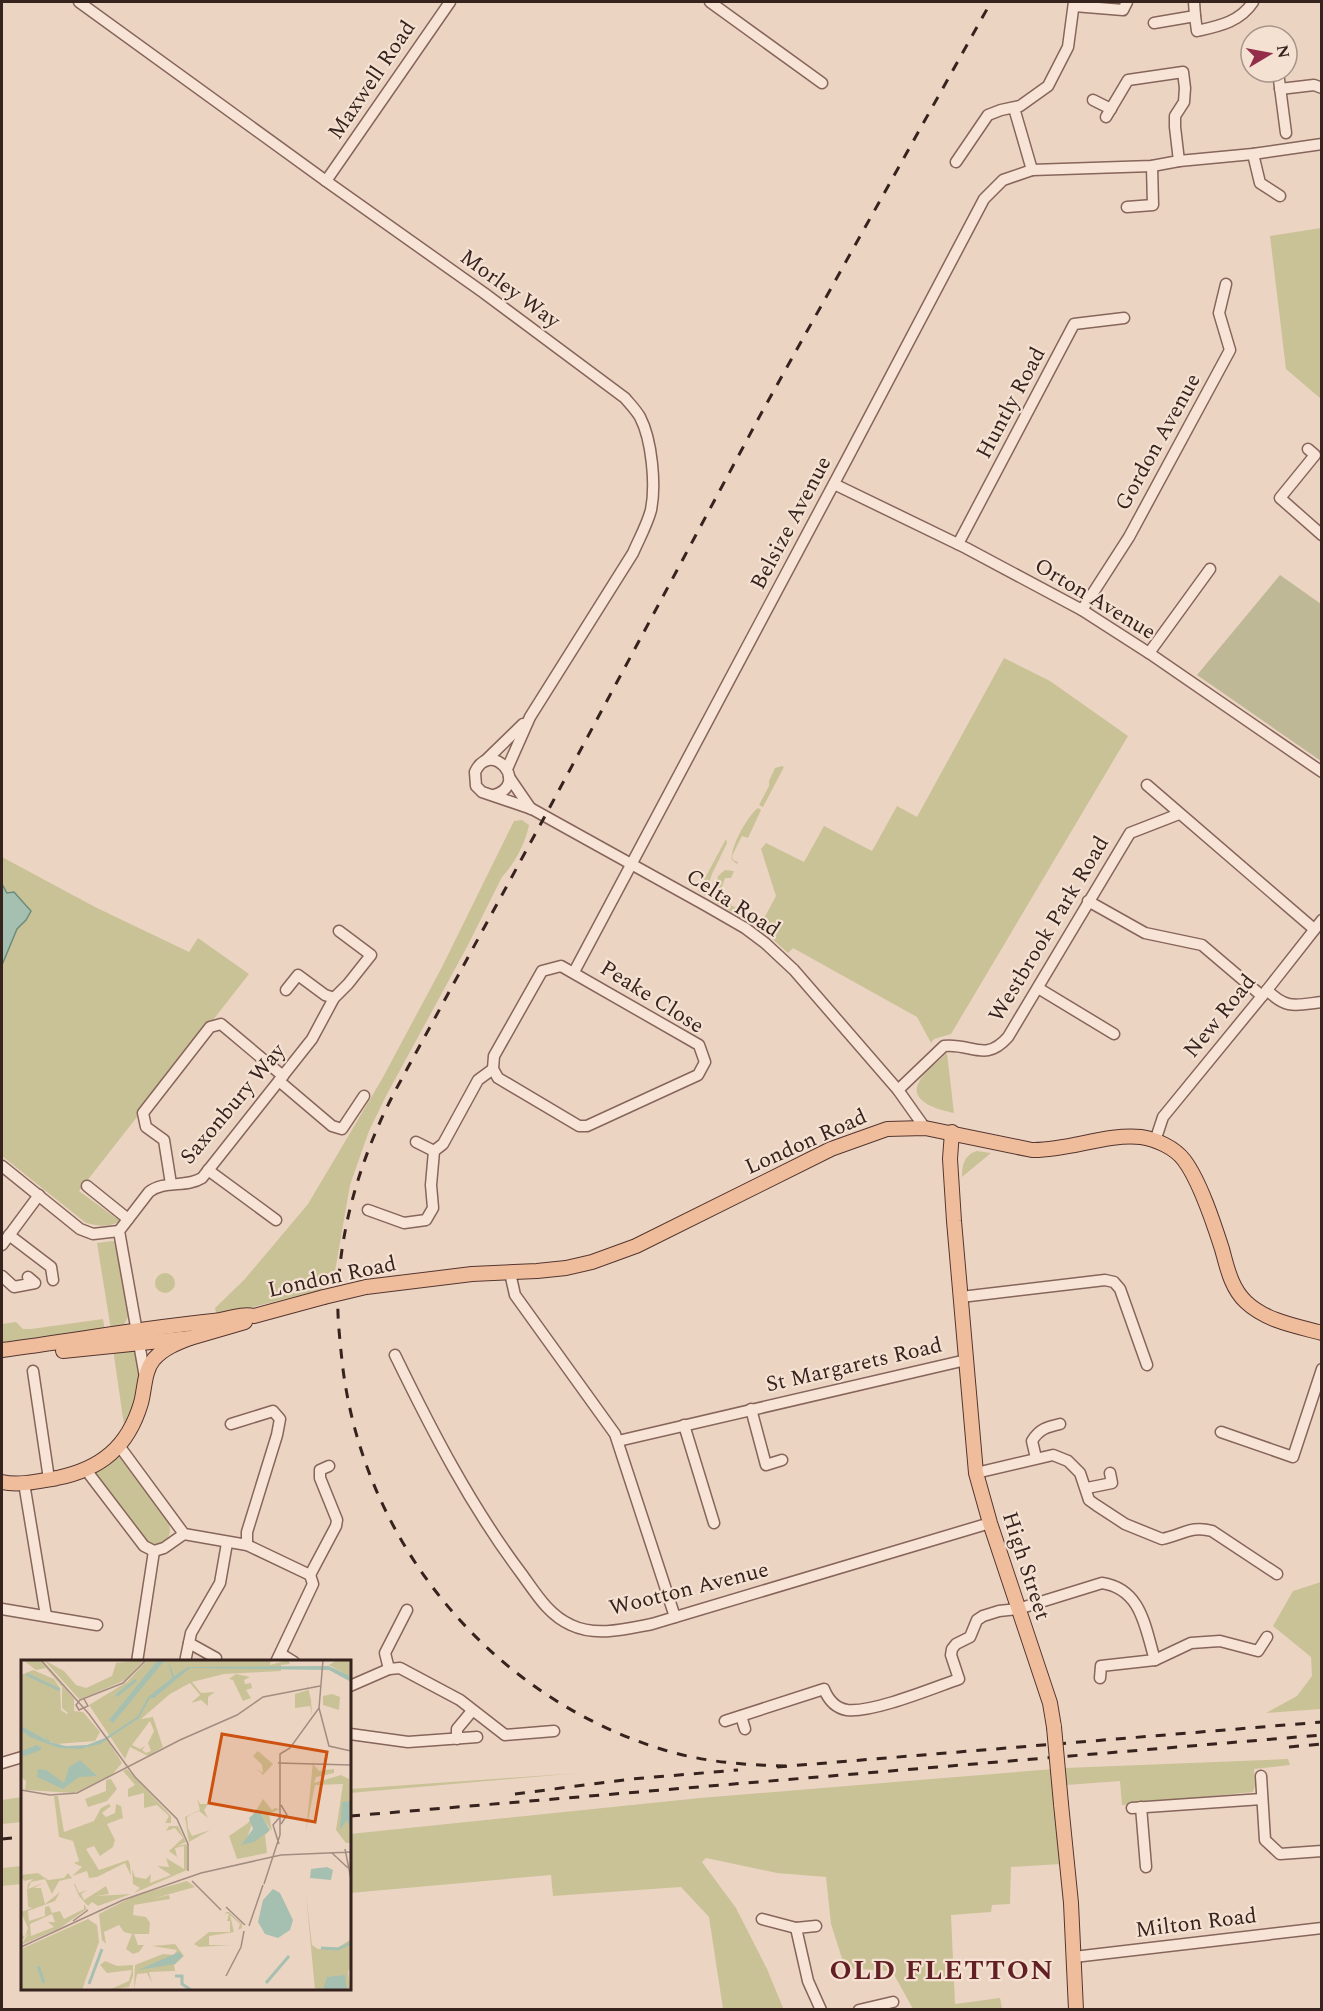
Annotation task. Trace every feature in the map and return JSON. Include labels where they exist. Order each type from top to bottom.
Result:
[{"type":"main road","name":"London Road","points":[[2,1350],[100,1337],[190,1338],[248,1322],[254,1316],[366,1287],[462,1275],[566,1268],[592,1262],[636,1246],[831,1149],[887,1129],[925,1128],[1032,1150],[1047,1150],[1125,1137],[1141,1137],[1155,1141],[1177,1153],[1188,1167],[1217,1235],[1232,1282],[1246,1302],[1271,1318],[1322,1333]]},
{"type":"main road","name":"High Street","points":[[952,1132],[950,1159],[976,1473],[990,1523],[1048,1696],[1054,1727],[1077,2010]]},
{"type":"main road","name":"London Road","points":[[2,1358],[138,1336],[247,1314],[254,1316]]},
{"type":"main road","points":[[138,1336],[216,1326],[227,1328]]},
{"type":"main road","points":[[2,1482],[24,1483],[49,1479],[86,1470],[107,1458],[120,1447],[140,1403],[145,1377],[153,1360],[168,1347],[190,1338]]},
{"type":"street","name":"Morley Way","points":[[80,2],[484,293],[625,398],[640,417],[650,454],[654,494],[650,512],[633,554],[530,717],[508,773]]},
{"type":"street","name":"Maxwell Road","points":[[326,181],[450,2]]},
{"type":"street","points":[[710,2],[822,83]]},
{"type":"street","points":[[956,162],[988,115],[1020,106],[1048,86],[1068,47],[1074,4],[1122,10],[1127,2]]},
{"type":"street","points":[[1194,2],[1197,32],[1239,18],[1253,2]]},
{"type":"street","points":[[1154,23],[1195,16]]},
{"type":"street","points":[[1093,100],[1108,113],[1128,80],[1188,71],[1184,102],[1175,116],[1174,127],[1179,161]]},
{"type":"street","points":[[1280,84],[1286,133]]},
{"type":"street","points":[[1280,88],[1314,85],[1322,88]]},
{"type":"street","points":[[1014,108],[1032,170],[1152,166],[1322,144]]},
{"type":"street","points":[[1253,154],[1260,183],[1280,196]]},
{"type":"street","points":[[1127,207],[1154,205],[1152,166]]},
{"type":"street","name":"Belsize Avenue","points":[[631,864],[984,198],[1003,180],[1032,170]]},
{"type":"street","name":"Gordon Avenue","points":[[1082,610],[1128,537],[1230,351],[1219,313],[1226,284]]},
{"type":"street","name":"Huntly Road","points":[[958,544],[1074,324],[1124,318]]},
{"type":"street","points":[[1308,449],[1315,455],[1280,498],[1322,535]]},
{"type":"street","name":"Orton Avenue","points":[[834,484],[958,544],[1082,610],[1149,653],[1322,772]]},
{"type":"street","points":[[1149,653],[1210,569]]},
{"type":"street","name":"Morley Way","points":[[485,761],[530,717]]},
{"type":"street","points":[[485,761],[498,761],[508,773],[507,786],[503,791],[494,795],[480,791],[474,779],[477,767],[485,761]]},
{"type":"street","name":"Celta Road","points":[[508,773],[532,809]]},
{"type":"street","points":[[1147,785],[1314,929]]},
{"type":"street","name":"Celta Road","points":[[494,795],[532,809],[745,928],[765,943],[794,970],[898,1090],[913,1108],[925,1128]]},
{"type":"street","name":"Westbrook Park Road","points":[[898,1090],[944,1046],[952,1045],[982,1051],[999,1047],[1008,1037],[1038,988],[1130,833],[1179,814]]},
{"type":"street","name":"Peake Close","points":[[574,972],[631,864]]},
{"type":"street","points":[[1088,901],[1145,933],[1202,945],[1278,1001],[1292,1006],[1322,1002]]},
{"type":"street","name":"New Road","points":[[1155,1141],[1163,1117],[1322,920]]},
{"type":"street","name":"Saxonbury Way","points":[[119,1231],[149,1192],[161,1185],[195,1182],[202,1178],[312,1039],[334,998],[371,956],[339,931]]},
{"type":"street","name":"Peake Close","points":[[561,966],[699,1045],[705,1062],[698,1075],[587,1126],[579,1126],[498,1078],[493,1069],[494,1056],[542,971],[561,966]]},
{"type":"street","points":[[286,990],[298,975],[334,998]]},
{"type":"street","points":[[1038,988],[1114,1034]]},
{"type":"street","points":[[171,1184],[164,1140],[146,1127],[142,1113],[210,1027],[221,1024],[332,1126],[342,1129],[364,1096]]},
{"type":"street","name":"Peake Close","points":[[434,1151],[443,1144],[478,1080],[493,1069]]},
{"type":"street","points":[[368,1210],[404,1223],[426,1220],[433,1208],[431,1185],[434,1151],[416,1142]]},
{"type":"street","points":[[2,1166],[80,1229],[93,1234],[119,1231],[145,1377]]},
{"type":"street","points":[[208,1170],[276,1220]]},
{"type":"street","points":[[87,1186],[128,1219]]},
{"type":"street","points":[[2,1245],[39,1195]]},
{"type":"street","points":[[9,1235],[51,1267],[53,1280]]},
{"type":"street","points":[[510,1273],[515,1295],[615,1434],[675,1617]]},
{"type":"street","points":[[2,1276],[14,1287],[36,1283],[28,1277]]},
{"type":"street","points":[[961,1297],[1105,1280],[1114,1282],[1120,1289],[1147,1365]]},
{"type":"street","name":"Wootton Avenue","points":[[395,1355],[435,1437],[496,1539],[552,1613],[570,1625],[588,1631],[626,1629],[675,1617],[990,1523]]},
{"type":"street","name":"St Margarets Road","points":[[618,1441],[966,1360]]},
{"type":"street","points":[[1221,1432],[1293,1457],[1322,1369]]},
{"type":"street","points":[[33,1371],[49,1479]]},
{"type":"street","name":"St Margarets Road","points":[[751,1409],[766,1465],[782,1460]]},
{"type":"street","points":[[231,1424],[273,1411],[280,1419],[247,1532],[247,1545]]},
{"type":"street","points":[[1036,1458],[1032,1441],[1037,1433],[1043,1428],[1060,1424]]},
{"type":"street","points":[[684,1425],[714,1523]]},
{"type":"street","points":[[120,1447],[184,1534],[247,1545],[310,1575],[313,1584],[278,1658]]},
{"type":"street","points":[[976,1473],[1053,1455],[1068,1461],[1080,1473],[1087,1488],[1089,1500],[1125,1524],[1162,1539],[1194,1528],[1212,1531],[1277,1574]]},
{"type":"street","points":[[310,1575],[337,1520],[320,1478],[320,1470],[328,1466]]},
{"type":"street","points":[[86,1470],[144,1546],[154,1551],[164,1548],[184,1534]]},
{"type":"street","points":[[1087,1488],[1112,1483],[1110,1473]]},
{"type":"street","points":[[24,1483],[46,1616]]},
{"type":"street","points":[[185,1660],[191,1633],[220,1583],[227,1543]]},
{"type":"street","points":[[137,1660],[154,1551]]},
{"type":"street","points":[[725,1721],[824,1689],[833,1703],[848,1710],[888,1703],[959,1679],[951,1655],[952,1649],[956,1644],[970,1637],[978,1620],[983,1616],[1018,1609],[1102,1583],[1125,1590],[1134,1600],[1155,1660]]},
{"type":"street","points":[[2,1609],[97,1624]]},
{"type":"street","points":[[389,1669],[385,1653],[407,1610]]},
{"type":"street","points":[[1100,1678],[1101,1666],[1155,1660],[1191,1643],[1220,1641],[1258,1651],[1266,1637]]},
{"type":"street","points":[[189,1643],[216,1659]]},
{"type":"street","points":[[351,1686],[389,1669],[400,1668],[460,1700],[505,1736],[554,1731]]},
{"type":"street","points":[[457,1739],[457,1730],[472,1710]]},
{"type":"street","points":[[741,1716],[745,1730]]},
{"type":"street","points":[[351,1734],[408,1742],[477,1737]]},
{"type":"street","points":[[2,1762],[21,1757]]},
{"type":"street","points":[[1261,1776],[1265,1840],[1280,1854],[1322,1851]]},
{"type":"street","points":[[1146,1867],[1136,1808],[1262,1799]]},
{"type":"street","points":[[762,1919],[796,1928],[816,1926]]},
{"type":"street","points":[[796,1928],[808,1981],[821,2010]]},
{"type":"street","name":"Milton Road","points":[[1074,1957],[1322,1928]]},
{"type":"street","points":[[859,2010],[893,2002]]},
{"type":"shaded area","points":[[1322,228],[1321,399],[1286,369],[1270,236]]},
{"type":"shaded area","points":[[1280,575],[1321,604],[1321,761],[1197,675]]},
{"type":"shaded area","points":[[1004,658],[1050,681],[1128,736],[951,1034],[934,1039],[931,1043],[917,1017],[793,948],[788,953],[760,928],[713,901],[718,876],[725,870],[734,871],[731,878],[725,878],[718,898],[762,922],[776,896],[761,849],[766,843],[804,862],[824,826],[872,851],[897,806],[917,817]]},
{"type":"shaded area","points":[[784,767],[763,807],[759,805],[775,768]]},
{"type":"shaded area","points":[[758,808],[761,810],[748,838],[742,836],[732,856],[733,848],[745,825]]},
{"type":"shaded area","points":[[522,820],[529,825],[519,853],[502,877],[369,1131],[350,1185],[333,1283],[321,1287],[322,1290],[217,1316],[215,1308],[244,1280],[308,1204],[382,1079],[442,967],[514,821]]},
{"type":"shaded area","points":[[726,839],[727,843],[705,895],[698,891]]},
{"type":"shaded area","points":[[2,857],[95,907],[189,952],[198,938],[249,974],[79,1191],[120,1221],[111,1225],[99,1226],[86,1223],[2,1156],[2,965],[17,928],[26,920],[2,884]]},
{"type":"shaded area","points":[[2,884],[7,893],[14,892],[31,911],[17,929],[2,965]]},
{"type":"shaded area","points":[[947,1053],[954,1113],[926,1104],[917,1094],[920,1080]]},
{"type":"shaded area","points":[[977,1151],[991,1153],[962,1177],[965,1161],[969,1155]]},
{"type":"shaded area","points":[[116,1242],[129,1313],[123,1325],[111,1330],[97,1243]]},
{"type":"shaded area","points":[[161,1273],[169,1273],[175,1279],[175,1287],[169,1293],[161,1293],[155,1287],[155,1279]]},
{"type":"shaded area","points":[[103,1319],[105,1331],[2,1344],[2,1324],[16,1322],[23,1329],[31,1329]]},
{"type":"shaded area","points":[[133,1348],[137,1359],[139,1383],[125,1432],[113,1349]]},
{"type":"shaded area","points":[[119,1453],[168,1520],[170,1532],[163,1542],[146,1543],[93,1472]]},
{"type":"shaded area","points":[[1321,1582],[1321,1709],[1266,1713],[1297,1696],[1312,1676],[1311,1657],[1273,1626],[1293,1591]]},
{"type":"shaded area","points":[[1288,1759],[1290,1765],[1254,1769],[1253,1792],[1122,1805],[1120,1781],[1067,1785],[1065,1768]]},
{"type":"shaded area","points":[[1053,1769],[1061,1864],[1011,1867],[1010,1904],[992,1905],[991,1912],[951,1915],[955,2004],[1000,1998],[1002,2009],[913,2009],[892,1971],[845,1968],[831,1924],[826,1877],[777,1873],[706,1858],[702,1862],[736,1908],[767,1969],[784,2010],[723,2009],[709,1917],[681,1887],[553,1896],[551,1875],[351,1893],[351,1834],[700,1798]]},
{"type":"shaded area","points":[[580,1773],[351,1793],[351,1789]]},
{"type":"shaded area","points":[[21,1797],[21,1822],[2,1824],[2,1800]]},
{"type":"shaded area","points":[[21,1866],[21,1884],[2,1886],[2,1868]]},
{"type":"railway","points":[[786,1766],[739,1764],[692,1757],[661,1749],[598,1724],[541,1691],[489,1650],[444,1602],[406,1548],[376,1490],[354,1427],[340,1337],[338,1303],[343,1243],[363,1166],[394,1093],[763,410],[991,2]]},
{"type":"railway","points":[[777,1767],[1322,1722]]},
{"type":"railway","points":[[351,1816],[1322,1735]]},
{"type":"railway","points":[[1289,1747],[1322,1744]]},
{"type":"railway","points":[[515,1794],[631,1779],[738,1770]]},
{"type":"railway","points":[[2,1839],[21,1837]]},
{"type":"district","name":"OLD FLETTON","points":[[942,1970]]}]
